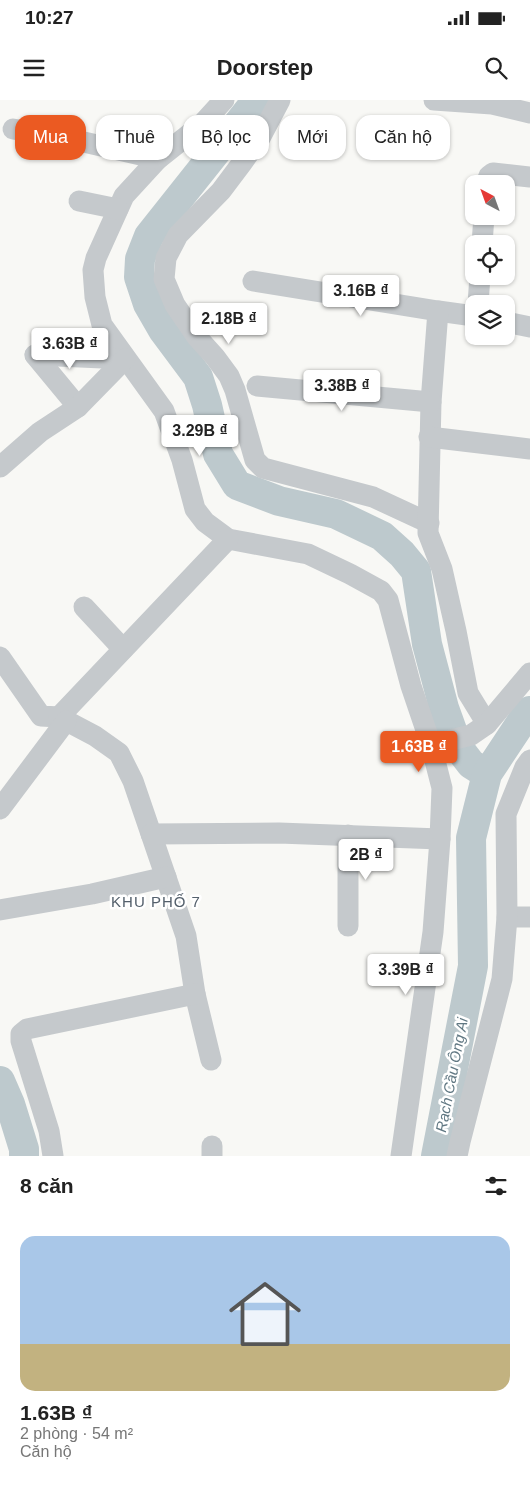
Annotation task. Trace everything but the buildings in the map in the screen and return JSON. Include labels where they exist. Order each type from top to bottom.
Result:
[{"type":"street","points":[[173,147],[202,124],[224,100]]},
{"type":"street","points":[[280,100],[260,138],[221,191],[178,235],[166,258],[164,279],[175,305],[197,337],[229,376],[255,460],[263,468],[373,497],[429,523]]},
{"type":"street","points":[[434,100],[492,104],[530,113]]},
{"type":"street","points":[[13,129],[96,145]]},
{"type":"street","points":[[157,160],[124,196],[96,258],[94,270],[95,297],[102,325],[164,411],[182,460],[195,509],[205,522],[228,539],[308,554],[381,591],[392,608],[412,686],[437,743],[442,788],[433,932],[401,1156]]},
{"type":"street","points":[[490,175],[493,173],[530,176]]},
{"type":"street","points":[[79,201],[118,209]]},
{"type":"street","points":[[253,281],[465,315]]},
{"type":"street","points":[[438,312],[429,437],[428,533],[442,569],[468,694],[479,729]]},
{"type":"street","points":[[515,324],[530,327]]},
{"type":"street","points":[[78,407],[35,355],[126,359]]},
{"type":"street","points":[[0,467],[40,432],[78,407],[126,359]]},
{"type":"street","points":[[257,386],[431,402]]},
{"type":"street","points":[[429,437],[530,449]]},
{"type":"street","points":[[0,809],[62,719],[123,649],[228,539]]},
{"type":"street","points":[[84,607],[123,649]]},
{"type":"street","points":[[0,657],[41,716],[62,719],[94,736],[119,753],[133,781],[186,936],[195,994],[211,1060]]},
{"type":"street","points":[[437,743],[479,729],[530,673]]},
{"type":"street","points":[[458,1156],[502,979],[507,916],[506,814],[525,767],[530,760]]},
{"type":"street","points":[[151,834],[280,833],[440,839]]},
{"type":"street","points":[[348,835],[348,926]]},
{"type":"street","points":[[0,910],[92,894],[166,877]]},
{"type":"street","points":[[507,916],[530,918]]},
{"type":"street","points":[[53,1156],[50,1131],[21,1041],[23,1031],[195,994]]},
{"type":"waterway","points":[[257,100],[149,236],[140,259],[139,277],[148,304],[163,330],[198,377],[207,405],[218,454],[237,485],[279,501],[336,514],[382,536],[402,554],[416,571],[427,644],[444,708],[458,747],[471,764],[487,774]]},
{"type":"waterway","name":"Rạch Cầu Ông Ai","points":[[436,1156],[473,966],[471,838],[487,774],[530,711]]},
{"type":"waterway","points":[[0,1081],[10,1104],[24,1149],[24,1156]]},
{"type":"district","name":"KHU PHỐ 7","points":[[156,902]]}]
